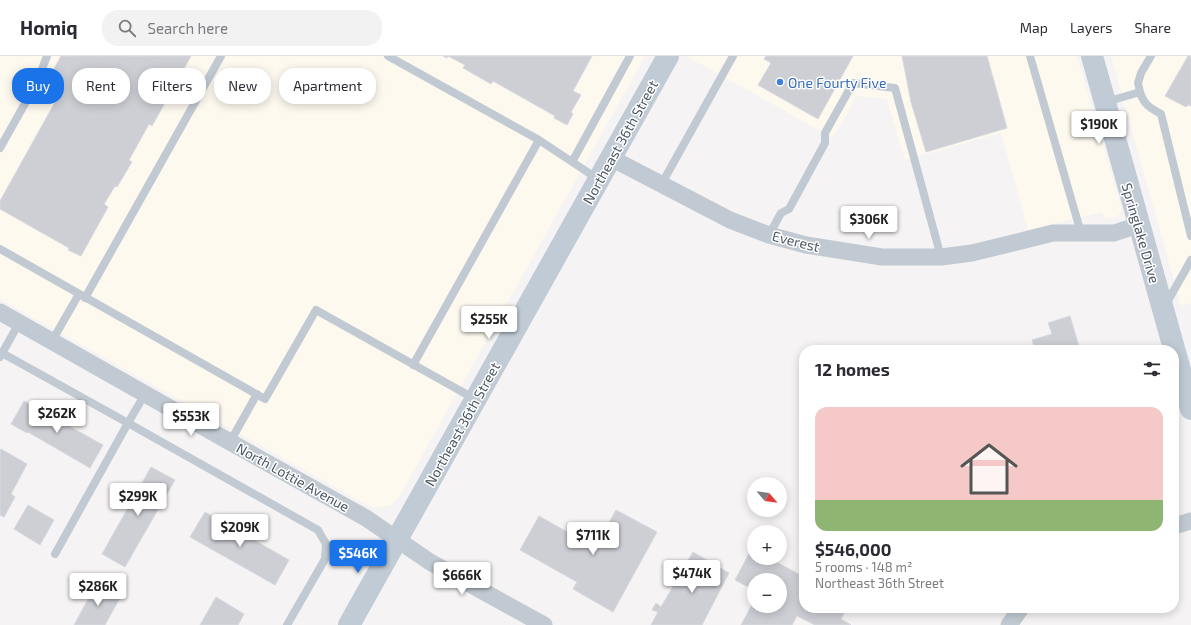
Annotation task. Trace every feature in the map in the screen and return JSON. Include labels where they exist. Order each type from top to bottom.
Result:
[{"type":"main road","name":"Springlake Drive","points":[[1092,56],[1173,345]]},
{"type":"main road","name":"Northeast 36th Street","points":[[349,625],[611,158],[663,58]]},
{"type":"main road","name":"Springlake Drive","points":[[1179,367],[1191,409]]},
{"type":"street","name":"Everest","points":[[611,158],[730,220],[769,235],[806,245],[882,257],[941,257],[972,253],[1053,234],[1114,233],[1139,225]]},
{"type":"street","name":"North Lottie Avenue","points":[[0,312],[366,518],[430,562],[544,625]]},
{"type":"street","points":[[1179,525],[1191,522]]},
{"type":"street","points":[[1009,625],[1017,613]]},
{"type":"lane","points":[[0,148],[37,82],[47,56]]},
{"type":"lane","points":[[52,342],[82,296],[221,56]]},
{"type":"lane","points":[[388,56],[539,140],[598,180]]},
{"type":"lane","points":[[572,162],[630,56]]},
{"type":"lane","points":[[661,185],[733,56]]},
{"type":"lane","points":[[1030,56],[1081,233]]},
{"type":"lane","points":[[1150,56],[1141,73],[1138,83],[1140,92],[1148,107],[1161,114],[1191,236]]},
{"type":"lane","points":[[769,235],[781,213],[789,209],[825,143],[825,133],[853,83],[895,88],[941,257]]},
{"type":"lane","points":[[1105,102],[1140,92]]},
{"type":"lane","points":[[413,365],[539,140]]},
{"type":"lane","points":[[0,249],[266,399],[316,310],[476,399]]},
{"type":"lane","points":[[1163,310],[1191,260]]},
{"type":"lane","points":[[19,323],[1,355],[128,423],[318,530],[326,544],[325,558],[287,625]]},
{"type":"lane","points":[[55,554],[145,394]]},
{"type":"lane","points":[[230,442],[257,394]]},
{"type":"shaded area","points":[[0,56],[645,56],[399,497],[391,505],[377,508],[367,505],[0,299]]},
{"type":"shaded area","points":[[1077,56],[1121,211],[1115,218],[1109,219],[1104,217],[1102,212],[1028,230],[1001,133],[905,160],[887,99],[857,96],[833,138],[688,57]]},
{"type":"shaded area","points":[[1111,56],[1191,56],[1191,303],[1181,306]]},
{"type":"building","points":[[61,56],[191,56],[184,68],[138,68],[138,104],[164,104],[152,126],[149,124],[129,160],[132,162],[117,187],[115,186],[104,204],[108,207],[81,256],[68,250],[69,248],[0,209],[0,201],[54,104],[64,104],[64,68],[54,68]]},
{"type":"building","points":[[448,56],[592,56],[573,91],[581,95],[571,112],[573,114],[567,125],[554,118],[555,116],[493,81],[491,84],[463,68],[465,65]]},
{"type":"building","points":[[766,56],[853,56],[818,119],[758,85],[771,63],[764,59]]},
{"type":"building","points":[[902,56],[987,56],[1007,128],[926,152],[911,102]]},
{"type":"building","points":[[1188,56],[1191,56],[1191,106],[1188,105],[1186,107],[1165,96]]},
{"type":"building","points":[[1070,316],[1079,345],[1034,345],[1032,340],[1052,334],[1048,323]]},
{"type":"building","points":[[24,401],[103,445],[90,468],[28,432],[27,433],[11,424]]},
{"type":"building","points":[[1,449],[27,464],[11,494],[15,497],[4,517],[0,515]]},
{"type":"building","points":[[151,467],[175,480],[125,567],[102,554]]},
{"type":"building","points":[[28,505],[54,520],[40,545],[14,529]]},
{"type":"building","points":[[616,510],[657,532],[613,612],[573,589],[577,582],[520,550],[539,516],[595,548]]},
{"type":"building","points":[[205,512],[289,560],[275,585],[190,537]]},
{"type":"building","points":[[693,552],[729,573],[702,625],[651,625],[658,612],[652,610],[656,603],[661,607]]},
{"type":"building","points":[[747,557],[747,565],[782,565],[799,574],[799,613],[844,613],[841,619],[851,625],[815,625],[797,616],[792,625],[741,625],[748,613],[787,613],[787,573],[747,573],[747,586],[735,580]]},
{"type":"building","points":[[97,583],[121,596],[105,625],[74,625]]},
{"type":"building","points":[[216,597],[244,614],[238,625],[200,625]]},
{"type":"place","name":"One Fourty Five","points":[[780,82]]}]
